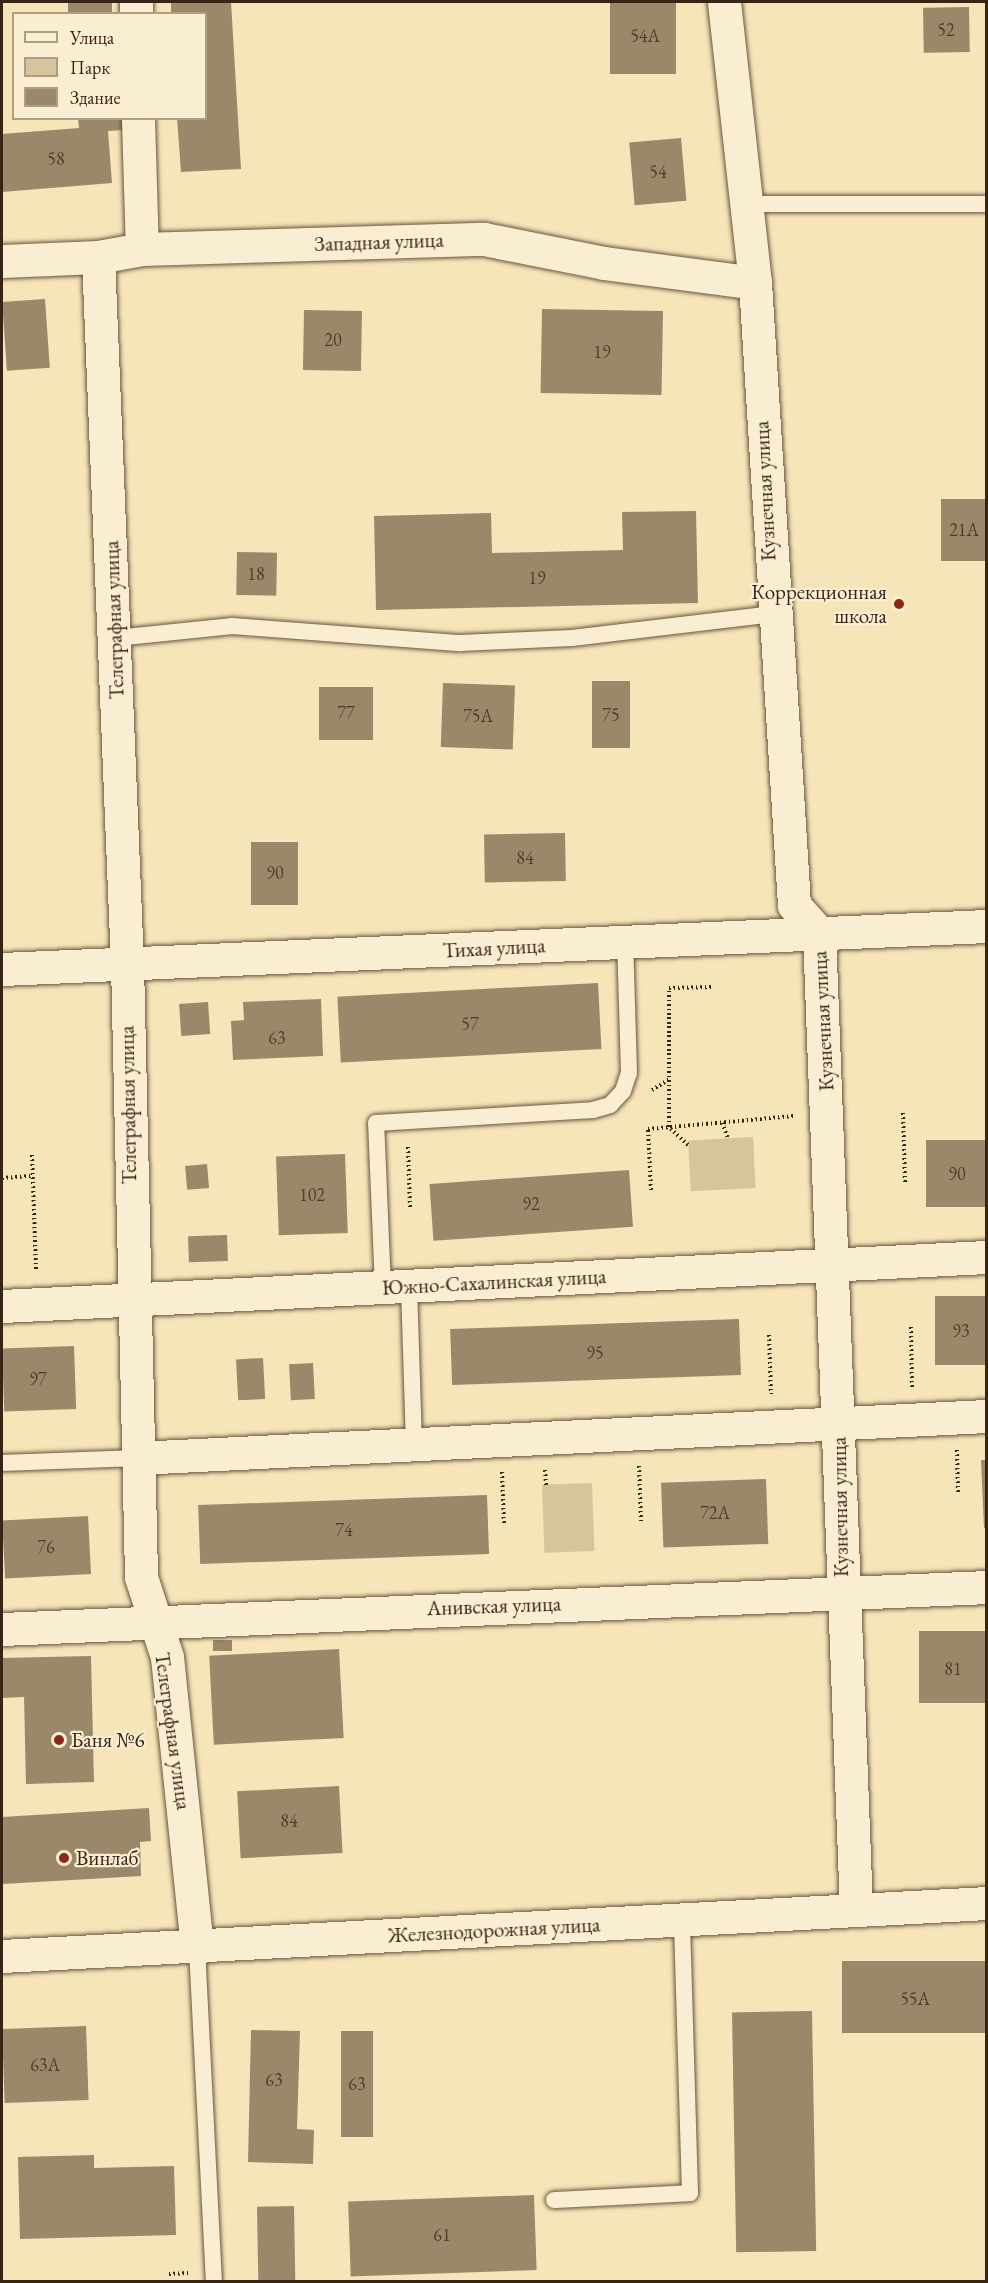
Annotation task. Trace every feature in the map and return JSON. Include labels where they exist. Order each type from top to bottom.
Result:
[{"type":"street","name":"Кузнечная улица","points":[[724,2],[744,204],[755,283],[772,614],[794,905],[819,933],[834,1264],[842,1591],[856,1908]]},
{"type":"street","points":[[138,120],[142,249]]},
{"type":"street","name":"Западная улица","points":[[2,261],[98,257],[142,249],[484,239],[604,263],[755,283]]},
{"type":"street","name":"Телеграфная улица","points":[[98,257],[116,638],[127,963],[132,1300],[141,1577],[152,1621],[167,1657],[197,1948]]},
{"type":"street","name":"Тихая улица","points":[[2,969],[987,926]]},
{"type":"street","name":"Южно-Сахалинская улица","points":[[2,1306],[987,1257]]},
{"type":"street","points":[[137,1458],[987,1416]]},
{"type":"street","name":"Анивская улица","points":[[2,1629],[842,1591],[987,1587]]},
{"type":"street","name":"Железнодорожная улица","points":[[2,1956],[197,1948],[856,1908],[987,1903]]},
{"type":"lane","points":[[744,204],[987,204]]},
{"type":"lane","points":[[116,638],[232,626],[460,643],[572,638],[772,614]]},
{"type":"lane","points":[[414,1445],[376,1123],[593,1110],[610,1105],[623,1092],[629,1073],[625,942]]},
{"type":"lane","points":[[2,1463],[137,1458]]},
{"type":"lane","points":[[554,2200],[690,2193],[682,1918]]},
{"type":"lane","points":[[197,1948],[214,2282]]},
{"type":"path","points":[[669,1127],[672,1078],[669,988],[714,987]]},
{"type":"path","points":[[646,1094],[672,1078]]},
{"type":"path","points":[[903,1113],[904,1182]]},
{"type":"path","points":[[651,1190],[648,1130],[802,1115]]},
{"type":"path","points":[[722,1123],[728,1138]]},
{"type":"path","points":[[669,1127],[688,1145]]},
{"type":"path","points":[[408,1141],[410,1207]]},
{"type":"path","points":[[32,1155],[36,1280]]},
{"type":"path","points":[[2,1178],[33,1176]]},
{"type":"path","points":[[911,1327],[913,1398]]},
{"type":"path","points":[[769,1335],[771,1399]]},
{"type":"path","points":[[957,1446],[958,1494]]},
{"type":"path","points":[[639,1456],[641,1521]]},
{"type":"path","points":[[501,1462],[504,1524]]},
{"type":"green space","points":[[753,1137],[756,1188],[691,1191],[688,1140]]},
{"type":"green space","points":[[592,1483],[594,1551],[544,1553],[542,1485]]},
{"type":"building","points":[[68,2],[112,2],[112,12],[68,12]]},
{"type":"building","points":[[171,2],[231,2],[241,169],[181,172],[177,120],[207,120],[207,12],[171,12]]},
{"type":"building","points":[[610,2],[676,2],[676,74],[610,74]]},
{"type":"building","points":[[969,7],[970,52],[924,53],[923,8]]},
{"type":"building","points":[[78,120],[122,120],[123,130],[108,131],[112,183],[2,192],[2,134],[79,128]]},
{"type":"building","points":[[681,138],[686,201],[635,205],[629,143]]},
{"type":"building","points":[[45,299],[50,368],[7,371],[2,302]]},
{"type":"building","points":[[542,309],[663,311],[662,395],[541,393]]},
{"type":"building","points":[[304,310],[362,311],[361,371],[303,370]]},
{"type":"building","points":[[941,499],[986,499],[986,561],[941,561]]},
{"type":"building","points":[[696,511],[698,603],[376,610],[374,516],[491,513],[492,553],[623,550],[622,512]]},
{"type":"building","points":[[237,552],[277,553],[276,596],[236,595]]},
{"type":"building","points":[[592,681],[630,681],[630,748],[592,748]]},
{"type":"building","points":[[443,683],[515,686],[513,749],[441,747]]},
{"type":"building","points":[[319,687],[373,687],[373,740],[319,740]]},
{"type":"building","points":[[565,833],[566,881],[485,882],[484,834]]},
{"type":"building","points":[[251,842],[298,842],[298,905],[251,905]]},
{"type":"building","points":[[598,983],[601,1049],[341,1063],[337,997]]},
{"type":"building","points":[[321,999],[323,1056],[233,1060],[231,1021],[244,1020],[243,1002]]},
{"type":"building","points":[[208,1002],[210,1034],[181,1036],[179,1004]]},
{"type":"building","points":[[926,1140],[986,1140],[986,1207],[926,1207]]},
{"type":"building","points":[[345,1154],[348,1233],[279,1235],[276,1156]]},
{"type":"building","points":[[207,1164],[209,1188],[187,1190],[185,1166]]},
{"type":"building","points":[[629,1170],[633,1227],[433,1241],[429,1184]]},
{"type":"building","points":[[227,1235],[228,1261],[189,1262],[188,1236]]},
{"type":"building","points":[[935,1296],[986,1296],[986,1365],[935,1365]]},
{"type":"building","points":[[739,1319],[741,1375],[452,1385],[450,1329]]},
{"type":"building","points":[[74,1346],[76,1409],[4,1411],[2,1349]]},
{"type":"building","points":[[263,1358],[265,1399],[238,1400],[236,1359]]},
{"type":"building","points":[[313,1363],[315,1399],[291,1400],[289,1364]]},
{"type":"building","points":[[981,1460],[986,1460],[986,1528],[984,1528]]},
{"type":"building","points":[[766,1479],[768,1544],[663,1548],[661,1483]]},
{"type":"building","points":[[487,1495],[489,1554],[200,1564],[198,1505]]},
{"type":"building","points":[[88,1516],[91,1574],[5,1578],[2,1521]]},
{"type":"building","points":[[919,1631],[986,1631],[986,1703],[919,1703]]},
{"type":"building","points":[[213,1640],[232,1640],[232,1651],[213,1651]]},
{"type":"building","points":[[339,1649],[344,1738],[214,1745],[209,1656]]},
{"type":"building","name":"Баня №6","points":[[91,1656],[94,1782],[26,1784],[24,1697],[2,1698],[2,1658]]},
{"type":"building","points":[[339,1786],[343,1853],[241,1858],[237,1791]]},
{"type":"building","points":[[149,1808],[151,1841],[140,1842],[141,1876],[3,1884],[2,1817]]},
{"type":"building","points":[[842,1961],[986,1961],[986,2033],[842,2033]]},
{"type":"building","points":[[812,2011],[816,2251],[736,2252],[732,2012]]},
{"type":"building","points":[[86,2026],[89,2100],[5,2103],[2,2029]]},
{"type":"building","points":[[251,2030],[300,2031],[297,2129],[314,2130],[313,2164],[248,2162]]},
{"type":"building","points":[[341,2031],[373,2031],[373,2137],[341,2137]]},
{"type":"building","points":[[94,2155],[94,2168],[174,2166],[176,2235],[20,2239],[18,2157]]},
{"type":"building","points":[[534,2195],[537,2270],[351,2276],[348,2201]]},
{"type":"building","points":[[294,2206],[295,2282],[258,2282],[257,2207]]},
{"type":"place","name":"Коррекционная школа","points":[[899,604]]},
{"type":"place","name":"Баня №6","points":[[59,1740]]},
{"type":"place","name":"Винлаб","points":[[64,1858]]}]
